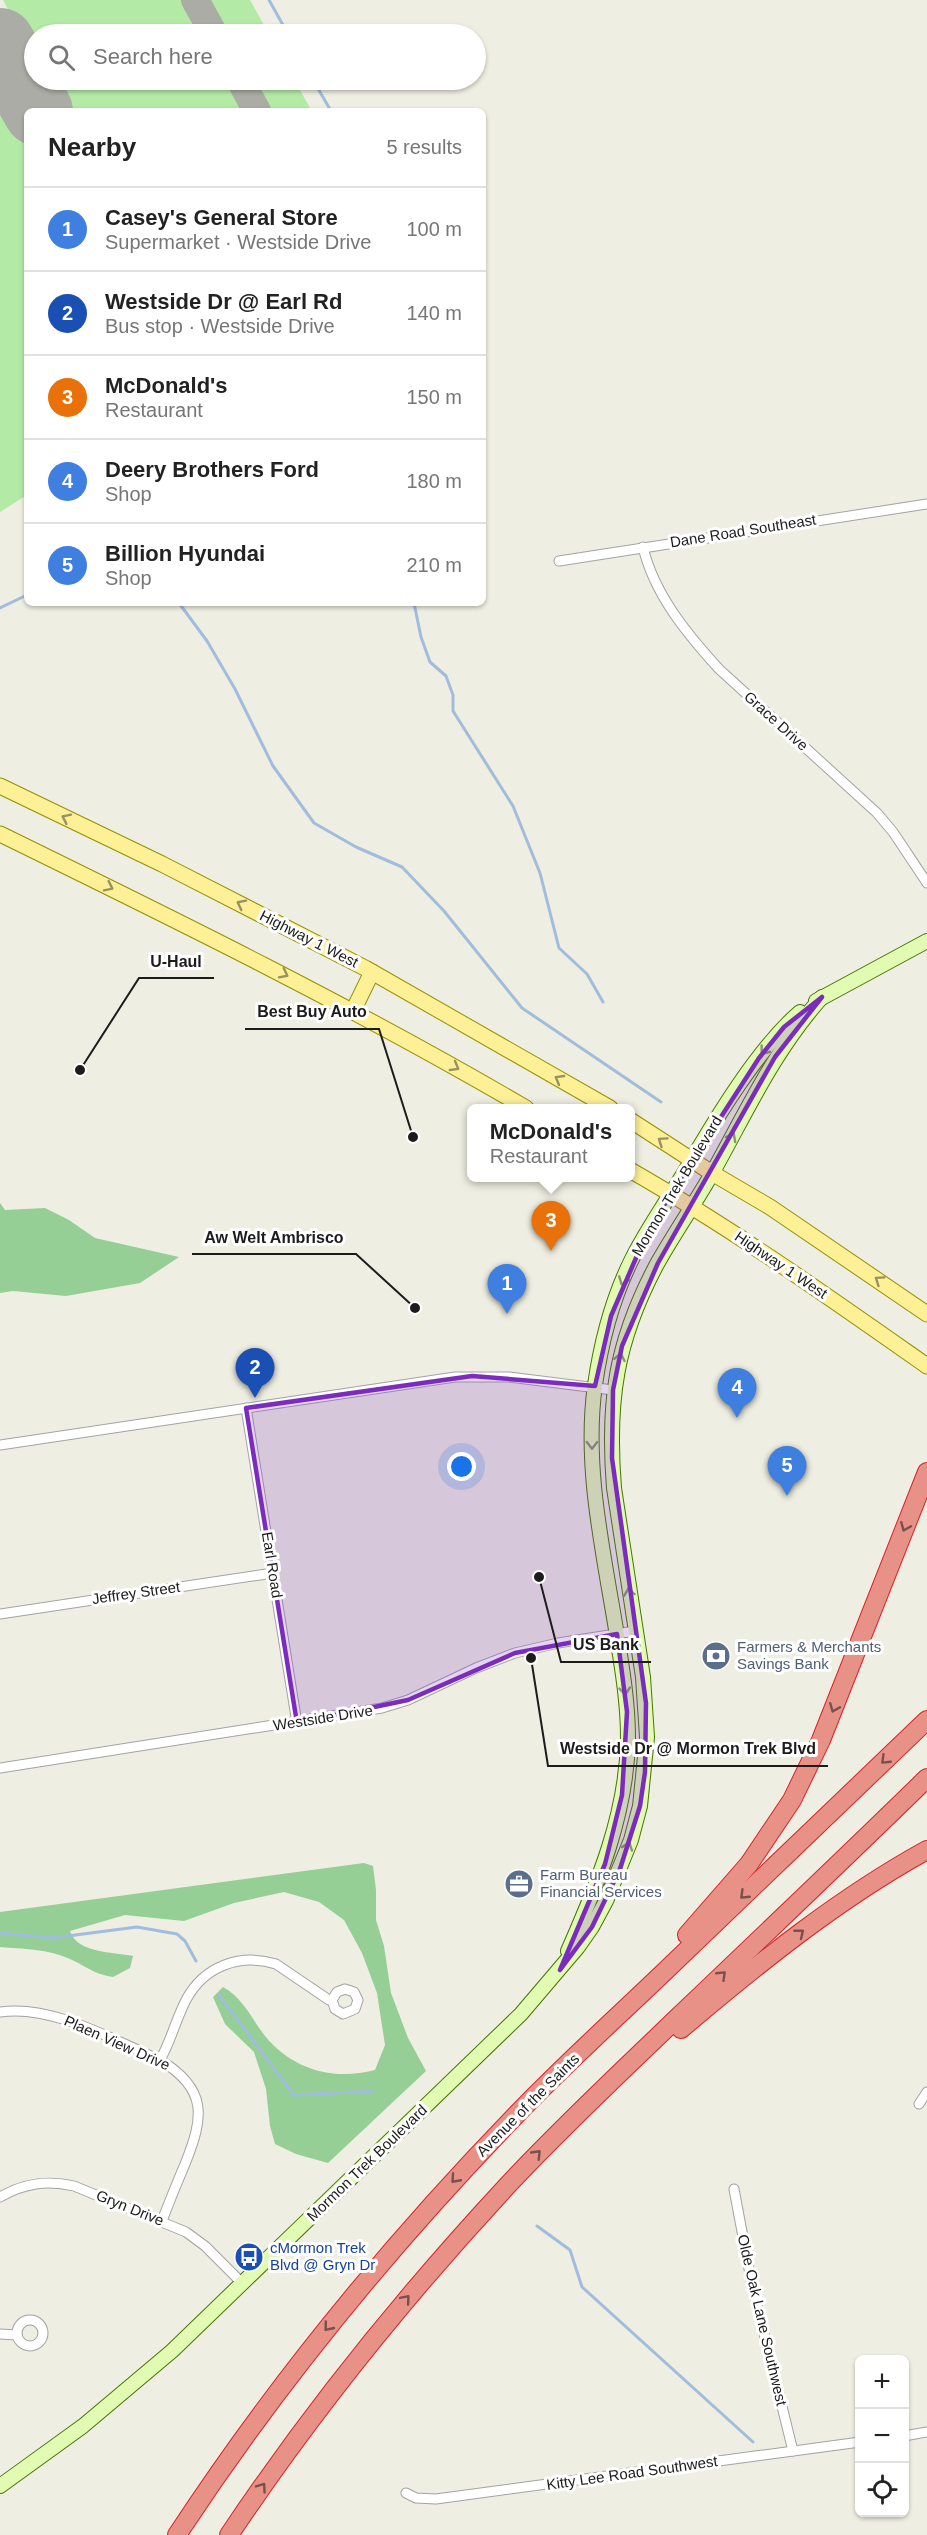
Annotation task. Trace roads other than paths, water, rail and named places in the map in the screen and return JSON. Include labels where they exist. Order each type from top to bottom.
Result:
[{"type":"highway","points":[[585,2048],[729,1890],[761,1848],[792,1800],[821,1740],[927,1472]]},
{"type":"highway","name":"Avenue of the Saints","points":[[177,2535],[243,2439],[344,2308],[464,2169],[585,2048],[927,1720]]},
{"type":"highway","points":[[229,2535],[292,2443],[395,2312],[506,2187],[560,2130],[927,1778]]},
{"type":"highway","points":[[560,2130],[722,1995],[830,1909],[878,1877],[927,1850]]},
{"type":"main road","name":"Highway 1 West","points":[[0,786],[172,869],[372,972],[603,1104]]},
{"type":"main road","points":[[0,834],[240,952],[429,1052],[519,1104]]},
{"type":"main road","name":"Mormon Trek Boulevard","points":[[560,1970],[604,1864],[622,1795],[626,1769],[627,1712],[591,1448],[595,1386],[611,1316],[625,1277],[643,1240],[691,1160],[753,1068],[784,1027],[798,1013],[822,997],[927,940]]},
{"type":"main road","points":[[353,1011],[372,972]]},
{"type":"main road","name":"Mormon Trek Boulevard","points":[[0,2486],[83,2426],[141,2379],[513,2022],[578,1947],[606,1901],[631,1840],[640,1806],[645,1772],[646,1703],[614,1488],[611,1433],[613,1390],[622,1346],[643,1293],[775,1057],[797,1025],[822,997]]},
{"type":"main road","points":[[635,1123],[780,1214],[927,1314]]},
{"type":"main road","name":"Highway 1 West","points":[[635,1173],[692,1206],[927,1366]]},
{"type":"street","name":"Dane Road Southeast","points":[[560,561],[927,504]]},
{"type":"street","name":"Grace Drive","points":[[644,547],[652,574],[667,602],[701,650],[877,813],[905,848],[927,883]]},
{"type":"street","points":[[0,1445],[464,1376],[509,1377],[613,1390]]},
{"type":"street","name":"Earl Road","points":[[246,1408],[297,1723]]},
{"type":"street","name":"Jeffrey Street","points":[[0,1614],[273,1573]]},
{"type":"street","name":"Westside Drive","points":[[0,1768],[382,1708],[426,1693],[476,1668],[515,1653],[635,1631]]},
{"type":"street","points":[[160,2060],[185,2001],[193,1989],[219,1967],[237,1960],[276,1964],[289,1971],[318,1995],[332,2000]]},
{"type":"street","name":"Plaen View Drive","points":[[0,2012],[42,2012],[160,2060],[175,2069],[189,2082],[197,2097],[199,2123],[162,2221]]},
{"type":"street","points":[[919,2104],[927,2092]]},
{"type":"street","name":"Gryn Drive","points":[[0,2197],[29,2184],[61,2183],[74,2186],[162,2221],[197,2240],[242,2283]]},
{"type":"street","name":"Olde Oak Lane Southwest","points":[[734,2189],[752,2285],[763,2321],[793,2451]]},
{"type":"street","points":[[0,2334],[17,2335]]},
{"type":"street","points":[[909,2435],[927,2433]]},
{"type":"street","name":"Kitty Lee Road Southwest","points":[[406,2493],[416,2498],[436,2499],[855,2443]]},
{"type":"waterway","points":[[269,0],[282,24]]},
{"type":"waterway","points":[[319,90],[329,108]]},
{"type":"waterway","points":[[0,608],[24,596]]},
{"type":"waterway","points":[[181,606],[207,641],[235,689],[273,766],[314,823],[356,847],[402,867],[444,911],[522,1008],[661,1102]]},
{"type":"waterway","points":[[415,606],[421,637],[430,662],[446,676],[453,695],[453,711],[513,806],[540,873],[559,948],[587,974],[603,1002]]},
{"type":"waterway","points":[[0,1933],[52,1938],[137,1927],[177,1934],[185,1941],[196,1961]]},
{"type":"waterway","points":[[219,1995],[294,2095],[373,2091]]},
{"type":"waterway","points":[[537,2226],[570,2250],[582,2287],[753,2442]]},
{"type":"place","name":"U-Haul","points":[[80,1070]]},
{"type":"place","name":"Best Buy Auto","points":[[413,1137]]},
{"type":"place","name":"McDonald's","points":[[551,1251]]},
{"type":"place","name":"Aw Welt Ambrisco","points":[[415,1308]]},
{"type":"place","name":"Casey's General Store","points":[[507,1314]]},
{"type":"place","name":"Westside Dr @ Earl Rd","points":[[255,1398]]},
{"type":"place","name":"Deery Brothers Ford","points":[[737,1418]]},
{"type":"place","name":"Billion Hyundai","points":[[787,1496]]},
{"type":"place","name":"US Bank","points":[[539,1577]]},
{"type":"place","name":"Farmers & Merchants Savings Bank","points":[[716,1656]]},
{"type":"place","name":"Westside Dr @ Mormon Trek Blvd","points":[[531,1658]]},
{"type":"place","name":"Farm Bureau Financial Services","points":[[519,1884]]},
{"type":"place","name":"cMormon Trek Blvd @ Gryn Dr","points":[[249,2257]]}]
